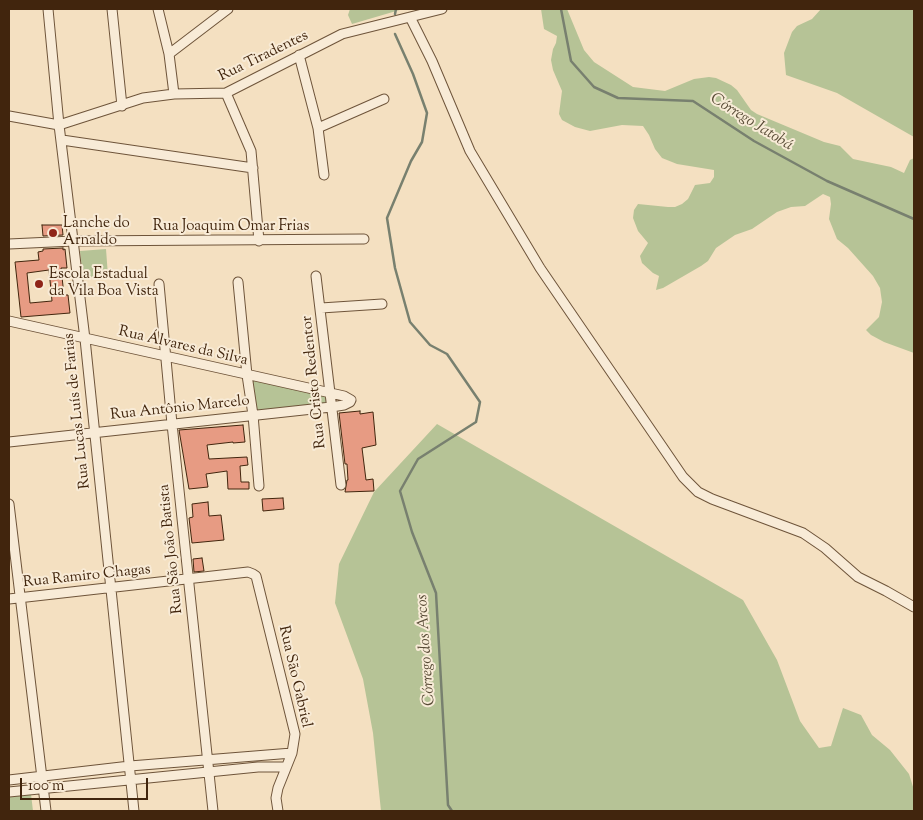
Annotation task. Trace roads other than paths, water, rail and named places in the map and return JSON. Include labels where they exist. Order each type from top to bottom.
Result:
[{"type":"street","name":"Rua Lucas Luís de Farias","points":[[48,9],[59,125],[95,432],[134,811]]},
{"type":"street","points":[[112,9],[122,106]]},
{"type":"street","points":[[158,9],[169,54],[174,94]]},
{"type":"street","points":[[169,54],[228,9]]},
{"type":"street","name":"Rua Tiradentes","points":[[9,116],[59,125],[142,98],[174,94],[226,93],[342,34],[442,9]]},
{"type":"street","points":[[410,18],[432,61],[470,150],[540,268],[686,481],[698,492],[712,499],[803,533],[825,548],[858,577],[914,607]]},
{"type":"street","points":[[299,55],[318,128],[324,175]]},
{"type":"street","points":[[226,93],[251,151],[259,241]]},
{"type":"street","points":[[318,128],[384,99]]},
{"type":"street","points":[[62,140],[253,168]]},
{"type":"street","name":"Rua Joaquim Omar Frias","points":[[9,244],[73,241],[364,239]]},
{"type":"street","name":"Rua Cristo Redentor","points":[[316,276],[341,485]]},
{"type":"street","points":[[238,282],[259,486]]},
{"type":"street","name":"Rua São João Batista","points":[[159,284],[172,424],[214,811]]},
{"type":"street","points":[[321,308],[382,304]]},
{"type":"street","name":"Rua Álvares da Silva","points":[[9,321],[348,397],[351,400]]},
{"type":"street","name":"Rua Antônio Marcelo","points":[[9,442],[331,407],[344,405],[351,400]]},
{"type":"street","points":[[9,504],[46,811]]},
{"type":"street","name":"Rua Ramiro Chagas","points":[[9,599],[248,572],[256,576]]},
{"type":"street","name":"Rua São Gabriel","points":[[256,576],[295,734],[292,753],[278,788],[276,798],[278,811]]},
{"type":"street","points":[[9,780],[130,766],[292,753]]},
{"type":"street","points":[[9,792],[258,767],[286,767]]},
{"type":"waterway","name":"Córrego dos Arcos","points":[[395,14],[396,9]]},
{"type":"waterway","name":"Córrego Jatobá","points":[[561,9],[571,61],[594,87],[618,98],[693,101],[754,141],[827,181],[914,219]]},
{"type":"waterway","name":"Córrego dos Arcos","points":[[395,34],[413,74],[427,113],[422,142],[411,161],[387,218],[395,268],[410,322],[430,345],[447,354],[480,402],[476,422],[418,459],[400,491],[412,532],[436,593],[448,805],[452,811]]},
{"type":"place","name":"Lanche do Arnaldo","points":[[53,233]]},
{"type":"place","name":"Escola Estadual da Vila Boa Vista","points":[[39,284]]}]
